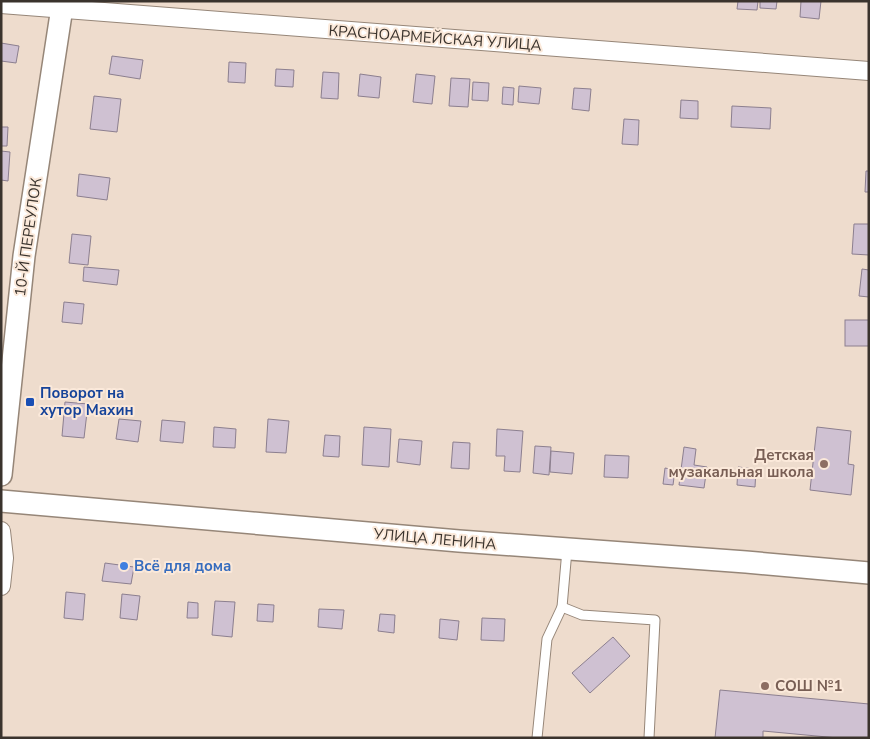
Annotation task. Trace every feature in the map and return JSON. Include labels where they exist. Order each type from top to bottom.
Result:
[{"type":"street","name":"КРАСНОАРМЕЙСКАЯ УЛИЦА","points":[[1,4],[63,5],[869,72]]},
{"type":"street","name":"10-Й ПЕРЕУЛОК","points":[[1,474],[24,256],[63,5]]},
{"type":"street","name":"УЛИЦА ЛЕНИНА","points":[[1,501],[567,550],[746,562],[869,573]]},
{"type":"street","points":[[1,530],[4,558],[1,586]]},
{"type":"lane","points":[[537,738],[546,639],[562,607],[567,550]]},
{"type":"lane","points":[[562,607],[582,615],[655,620],[649,738]]},
{"type":"building","points":[[738,1],[758,1],[757,10],[737,9]]},
{"type":"building","points":[[760,1],[777,1],[776,9],[760,8]]},
{"type":"building","points":[[801,1],[821,1],[819,19],[800,17]]},
{"type":"building","points":[[1,43],[19,46],[16,63],[1,61]]},
{"type":"building","points":[[112,56],[143,60],[140,79],[109,74]]},
{"type":"building","points":[[229,62],[246,63],[245,83],[228,82]]},
{"type":"building","points":[[276,69],[294,70],[293,87],[275,86]]},
{"type":"building","points":[[323,72],[339,73],[338,99],[321,98]]},
{"type":"building","points":[[360,74],[381,77],[379,98],[358,96]]},
{"type":"building","points":[[416,74],[435,76],[432,104],[413,102]]},
{"type":"building","points":[[451,78],[470,79],[468,107],[449,106]]},
{"type":"building","points":[[473,82],[489,83],[488,101],[472,100]]},
{"type":"building","points":[[519,86],[541,88],[539,104],[518,102]]},
{"type":"building","points":[[503,87],[514,88],[513,105],[502,104]]},
{"type":"building","points":[[574,88],[591,89],[589,111],[572,109]]},
{"type":"building","points":[[94,96],[121,99],[117,132],[90,129]]},
{"type":"building","points":[[681,100],[698,101],[698,119],[680,118]]},
{"type":"building","points":[[732,106],[771,108],[770,129],[731,127]]},
{"type":"building","points":[[624,119],[639,120],[638,145],[622,144]]},
{"type":"building","points":[[1,127],[8,127],[7,146],[1,146]]},
{"type":"building","points":[[1,151],[10,152],[8,181],[1,180]]},
{"type":"building","points":[[866,171],[869,171],[869,192],[865,192]]},
{"type":"building","points":[[79,174],[110,178],[107,200],[77,196]]},
{"type":"building","points":[[854,224],[869,224],[869,255],[852,254]]},
{"type":"building","points":[[72,234],[91,236],[88,265],[69,263]]},
{"type":"building","points":[[84,267],[119,270],[117,285],[83,281]]},
{"type":"building","points":[[862,269],[869,270],[869,297],[859,296]]},
{"type":"building","points":[[64,302],[84,304],[82,324],[62,322]]},
{"type":"building","points":[[845,320],[869,320],[869,346],[845,346]]},
{"type":"building","points":[[65,402],[88,404],[84,438],[62,436]]},
{"type":"building","points":[[119,419],[141,421],[138,442],[116,439]]},
{"type":"building","points":[[268,419],[289,421],[286,453],[266,452]]},
{"type":"building","points":[[162,420],[185,422],[183,443],[160,441]]},
{"type":"building","points":[[214,427],[236,429],[235,448],[213,447]]},
{"type":"building","points":[[364,427],[391,429],[389,467],[362,465]]},
{"type":"building","points":[[817,427],[851,431],[848,464],[854,465],[851,495],[810,490]]},
{"type":"building","points":[[497,429],[523,431],[520,472],[504,471],[505,456],[496,456]]},
{"type":"building","points":[[325,435],[340,436],[339,457],[323,456]]},
{"type":"building","points":[[399,439],[422,441],[420,465],[397,462]]},
{"type":"building","points":[[453,442],[470,443],[469,469],[451,468]]},
{"type":"building","points":[[535,446],[551,447],[549,475],[533,473]]},
{"type":"building","points":[[684,447],[696,449],[694,465],[707,467],[704,488],[679,485]]},
{"type":"building","points":[[551,451],[574,453],[572,474],[550,472]]},
{"type":"building","points":[[605,455],[629,456],[628,478],[604,477]]},
{"type":"building","points":[[738,467],[756,469],[755,487],[737,485]]},
{"type":"building","points":[[665,468],[675,470],[673,485],[663,484]]},
{"type":"building","points":[[105,563],[134,567],[131,584],[102,581]]},
{"type":"building","points":[[66,592],[85,594],[83,620],[64,618]]},
{"type":"building","points":[[122,594],[140,596],[137,620],[120,618]]},
{"type":"building","points":[[215,601],[235,602],[232,637],[212,635]]},
{"type":"building","points":[[188,602],[198,603],[198,618],[187,618]]},
{"type":"building","points":[[258,604],[274,605],[273,622],[257,621]]},
{"type":"building","points":[[319,609],[344,610],[342,629],[318,627]]},
{"type":"building","points":[[380,614],[395,615],[394,633],[378,631]]},
{"type":"building","points":[[482,618],[505,619],[504,641],[481,640]]},
{"type":"building","points":[[440,619],[459,621],[457,640],[439,638]]},
{"type":"building","points":[[613,637],[630,656],[590,693],[572,673]]},
{"type":"building","points":[[720,690],[869,704],[869,738],[838,738],[763,731],[763,738],[715,738]]},
{"type":"place","name":"Поворот на хутор Махин","points":[[30,402]]},
{"type":"place","name":"Детская музакальная школа","points":[[824,464]]},
{"type":"place","name":"Всё для дома","points":[[124,566]]},
{"type":"place","name":"СОШ №1","points":[[765,686]]}]
